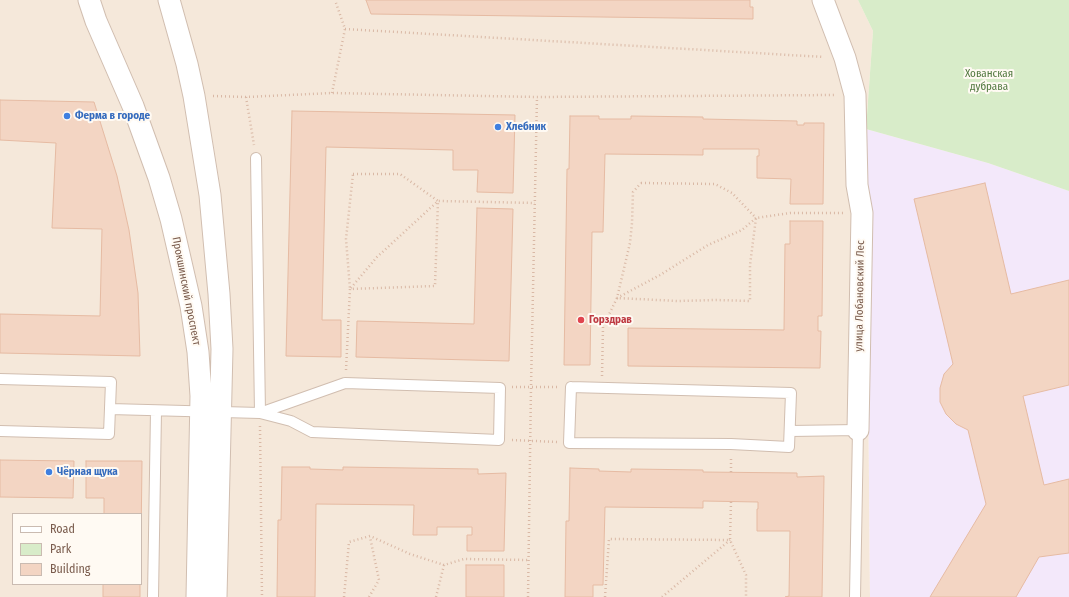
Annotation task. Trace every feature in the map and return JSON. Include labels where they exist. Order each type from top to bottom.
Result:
[{"type":"street","name":"Прокшинский проспект","points":[[89,0],[96,21],[133,106],[159,178],[172,219],[191,306],[196,344],[210,412],[216,597]]},
{"type":"street","name":"Прокшинский проспект","points":[[169,0],[187,64],[194,96],[210,195],[219,294],[222,349],[210,412],[198,597]]},
{"type":"street","name":"улица Лобановский Лес","points":[[822,0],[845,58],[855,95],[857,185],[862,213],[858,430]]},
{"type":"lane","points":[[256,158],[260,413]]},
{"type":"lane","points":[[0,379],[111,382],[109,434],[0,431]]},
{"type":"lane","points":[[110,409],[260,413],[292,421],[312,432],[499,440],[500,388],[345,383],[260,413]]},
{"type":"lane","points":[[571,387],[602,388],[791,392],[789,447],[731,444],[568,442],[571,387]]},
{"type":"lane","points":[[153,597],[156,411]]},
{"type":"lane","points":[[790,431],[858,430]]},
{"type":"lane","name":"улица Лобановский Лес","points":[[854,597],[858,430]]},
{"type":"path","points":[[332,93],[345,29],[335,0]]},
{"type":"path","points":[[345,29],[845,58]]},
{"type":"path","points":[[194,96],[246,97],[332,93],[538,97],[855,95]]},
{"type":"path","points":[[246,97],[256,158]]},
{"type":"path","points":[[528,597],[538,97]]},
{"type":"path","points":[[345,383],[350,289],[346,239],[353,174],[400,174],[438,201],[535,203]]},
{"type":"path","points":[[602,388],[603,327],[617,298],[630,243],[633,192],[641,184],[715,184],[732,193],[756,218]]},
{"type":"path","points":[[350,289],[435,286],[438,201]]},
{"type":"path","points":[[350,289],[377,258],[438,201]]},
{"type":"path","points":[[617,298],[708,245],[742,230],[756,218],[790,213],[823,213]]},
{"type":"path","points":[[617,298],[678,301],[750,301],[750,265],[756,218]]},
{"type":"path","points":[[500,388],[571,387]]},
{"type":"path","points":[[260,413],[262,597]]},
{"type":"path","points":[[499,440],[568,442]]},
{"type":"path","points":[[731,502],[730,540],[746,575],[746,597]]},
{"type":"path","points":[[344,597],[349,542],[370,536],[410,554],[444,565],[464,559],[529,560]]},
{"type":"path","points":[[368,597],[379,580],[370,536]]},
{"type":"path","points":[[605,597],[609,539],[730,540]]},
{"type":"path","points":[[662,597],[730,540]]},
{"type":"path","points":[[436,597],[444,565]]},
{"type":"shaded area","points":[[0,0],[858,0],[873,31],[866,129],[870,597],[0,597]]},
{"type":"shaded area","points":[[866,129],[988,163],[1069,191],[1069,597],[870,597]]},
{"type":"green space","name":"Хованская дубрава","points":[[858,0],[1069,0],[1069,191],[988,163],[866,129],[873,31]]},
{"type":"building","points":[[366,0],[750,0],[750,7],[753,7],[753,19],[371,14]]},
{"type":"building","points":[[0,100],[94,102],[117,176],[129,230],[138,293],[140,356],[0,353],[0,314],[100,316],[102,229],[52,228],[56,143],[0,140]]},
{"type":"building","points":[[292,111],[515,115],[513,193],[477,192],[478,170],[453,170],[453,150],[326,147],[322,320],[341,320],[341,357],[286,356]]},
{"type":"building","points":[[570,116],[599,116],[599,119],[631,119],[631,116],[703,117],[703,119],[797,121],[797,125],[804,125],[804,123],[824,123],[823,204],[790,204],[791,179],[757,178],[757,156],[759,156],[759,149],[703,149],[703,155],[605,154],[603,232],[592,232],[590,365],[564,365],[567,169],[569,169]]},
{"type":"building","points":[[985,183],[1011,294],[1069,280],[1069,385],[1023,396],[1044,485],[1069,479],[1069,553],[1039,557],[1016,597],[930,597],[986,504],[968,430],[956,424],[946,414],[940,402],[940,388],[944,374],[953,364],[914,199]]},
{"type":"building","points":[[477,208],[513,209],[509,361],[356,357],[357,321],[474,324]]},
{"type":"building","points":[[790,221],[823,221],[822,316],[818,316],[818,331],[821,331],[820,368],[628,366],[628,328],[784,330],[785,244],[790,244]]},
{"type":"building","points":[[0,460],[74,461],[73,498],[0,497]]},
{"type":"building","points":[[86,461],[142,461],[141,513],[104,513],[104,498],[86,498]]},
{"type":"building","points":[[282,467],[310,467],[310,469],[343,470],[343,467],[478,469],[478,474],[506,473],[504,551],[467,551],[467,535],[472,535],[472,527],[437,527],[437,535],[413,535],[414,505],[316,504],[315,597],[277,597],[278,520],[281,520]]},
{"type":"building","points":[[570,468],[631,472],[631,469],[703,470],[703,472],[797,473],[797,477],[824,476],[822,597],[785,597],[789,596],[790,531],[757,531],[758,502],[703,501],[703,508],[605,507],[603,585],[593,585],[593,597],[565,597],[566,521],[569,521]]},
{"type":"building","points":[[466,565],[504,565],[504,597],[466,597]]},
{"type":"building","points":[[103,585],[140,585],[140,597],[103,597]]},
{"type":"place","name":"Ферма в городе","points":[[67,116]]},
{"type":"place","name":"Хлебник","points":[[498,127]]},
{"type":"place","name":"Горздрав","points":[[581,320]]},
{"type":"place","name":"Чёрная щука","points":[[49,472]]}]
